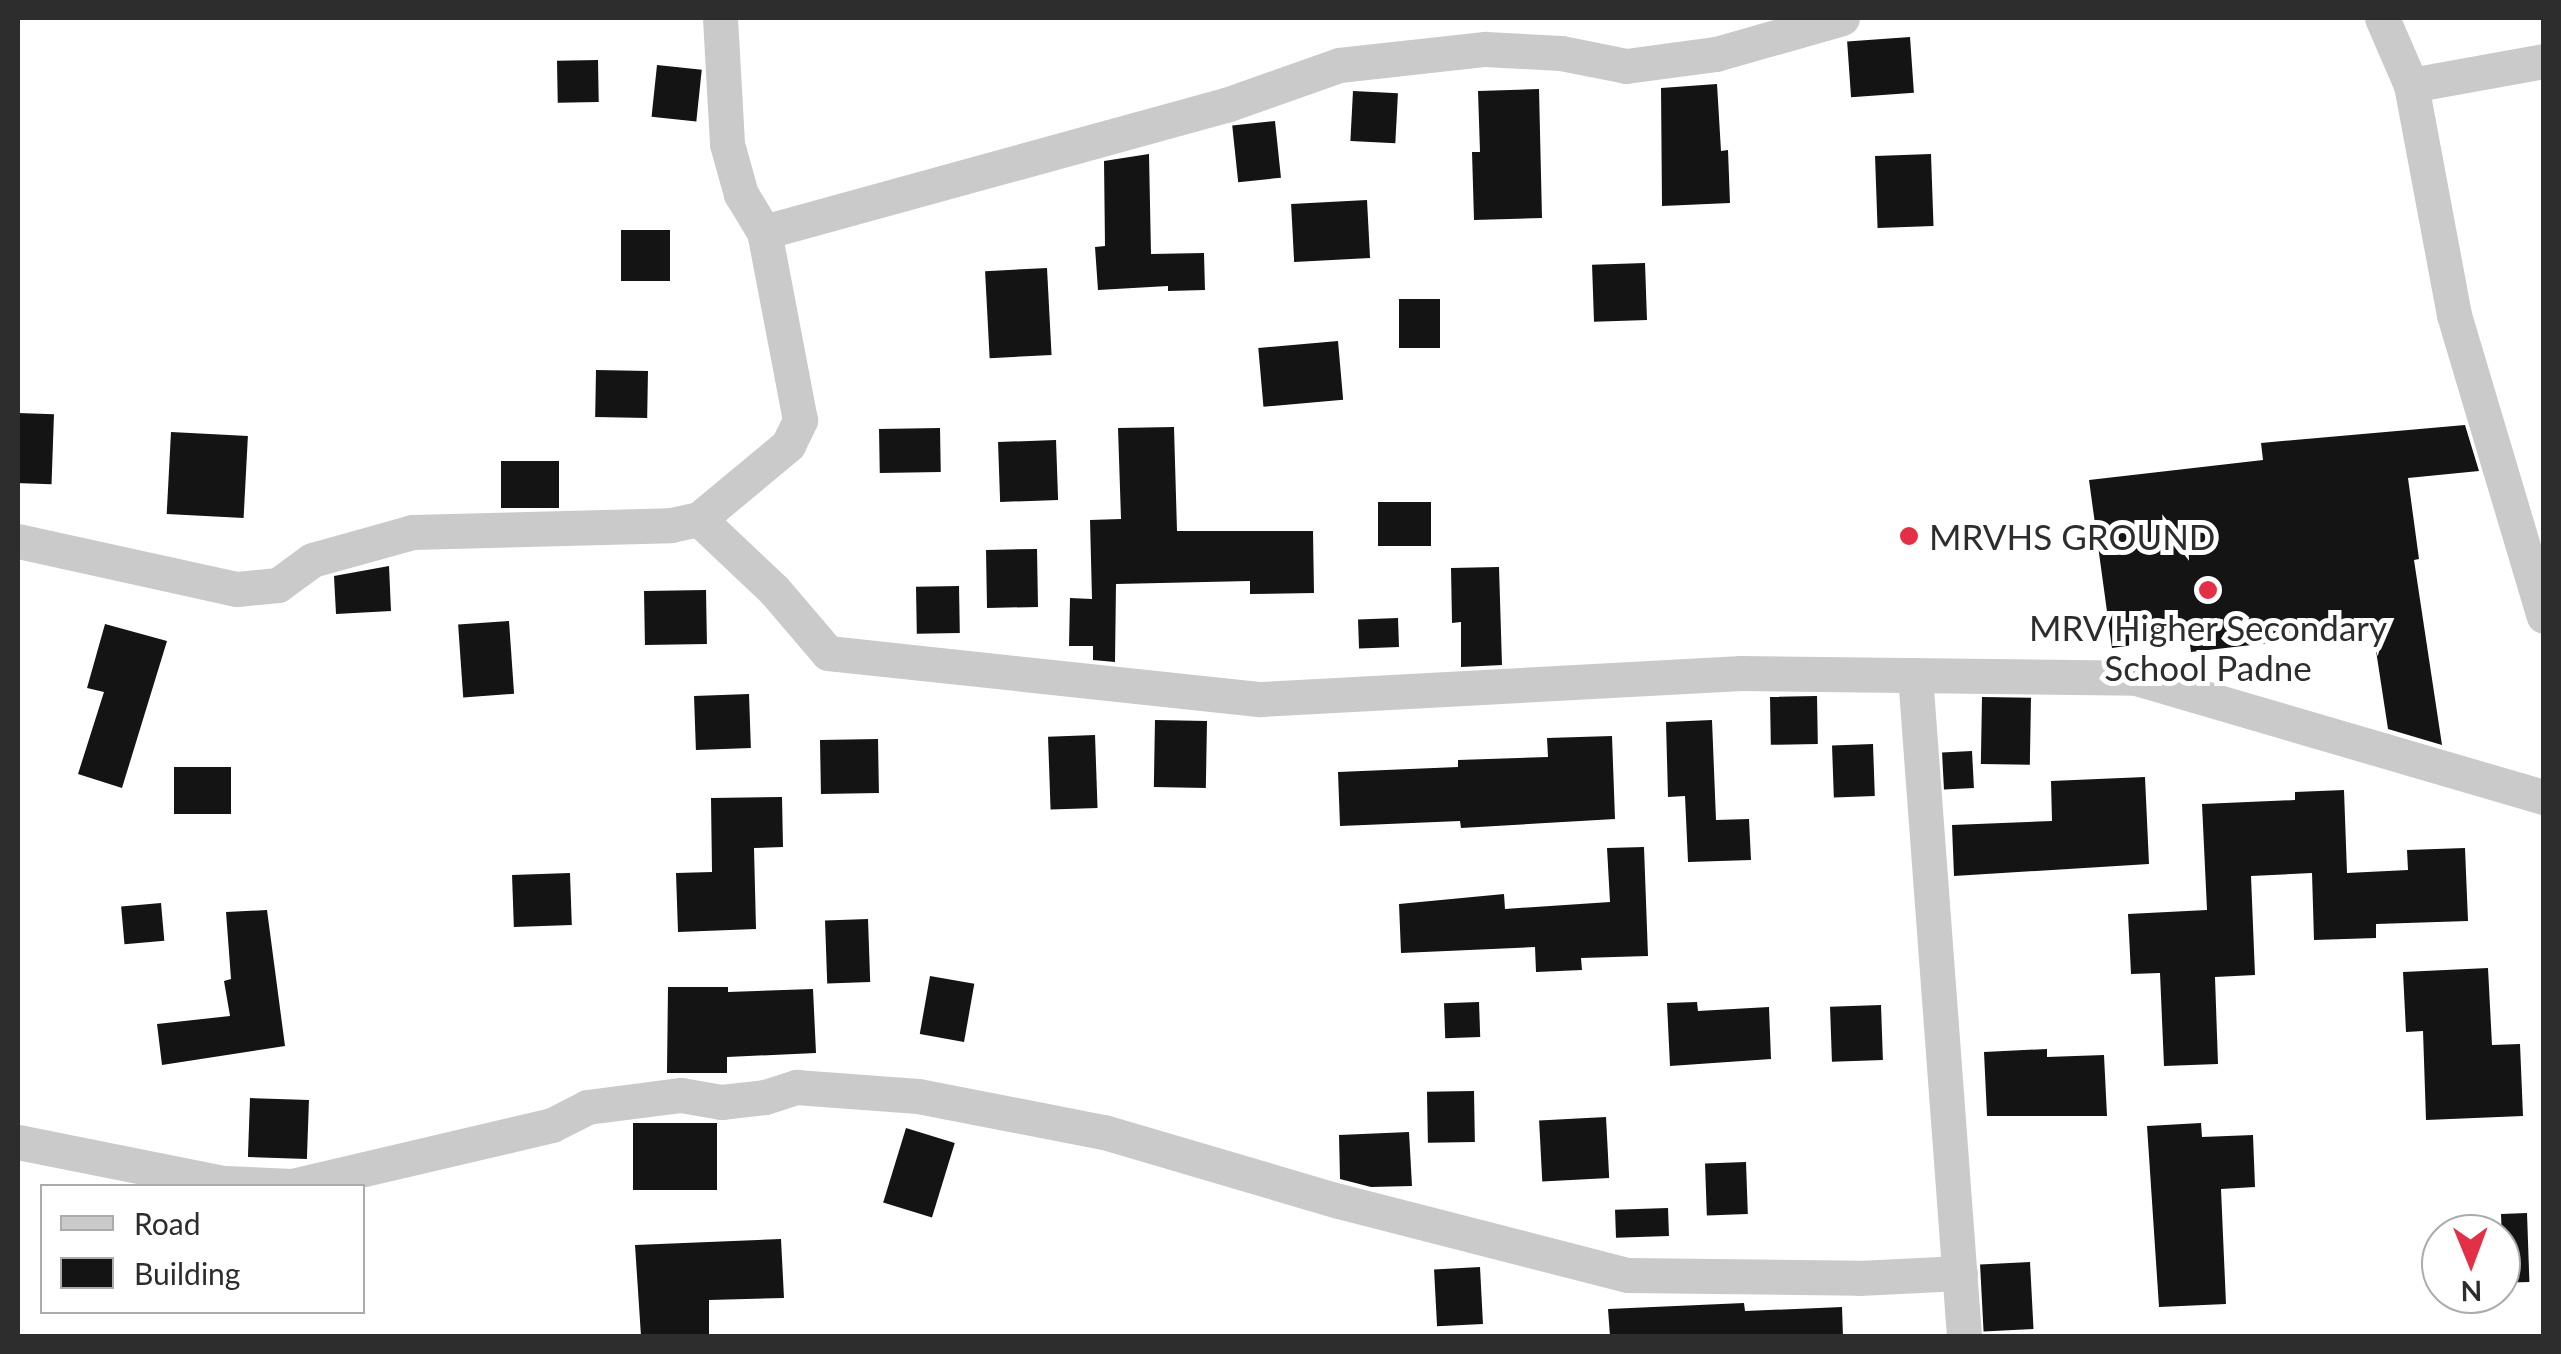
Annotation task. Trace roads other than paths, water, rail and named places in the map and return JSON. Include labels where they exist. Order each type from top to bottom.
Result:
[{"type":"street","points":[[18,540],[237,590],[278,585],[312,560],[412,532],[670,526],[699,518],[788,445],[800,420],[764,232],[741,194],[727,144],[720,18]]},
{"type":"street","points":[[764,232],[1226,105],[1339,66],[1485,49],[1561,53],[1626,66],[1716,54],[1842,18]]},
{"type":"street","points":[[2382,18],[2411,84],[2454,316],[2544,616]]},
{"type":"street","points":[[2411,84],[2544,61]]},
{"type":"street","points":[[699,518],[774,590],[828,653],[1261,700],[1741,674],[2136,678],[2544,797]]},
{"type":"street","points":[[1915,675],[1964,1336]]},
{"type":"street","points":[[301,1184],[552,1125],[587,1107],[681,1095],[722,1102],[765,1097],[796,1087],[918,1096],[1104,1132],[1339,1201],[1626,1275],[1859,1278],[1960,1273]]},
{"type":"street","points":[[18,1142],[224,1183],[247,1184]]},
{"type":"place","name":"MRVHS GROUND","points":[[1909,536]]},
{"type":"place","name":"MRV Higher Secondary School Padne","points":[[2208,590]]}]
